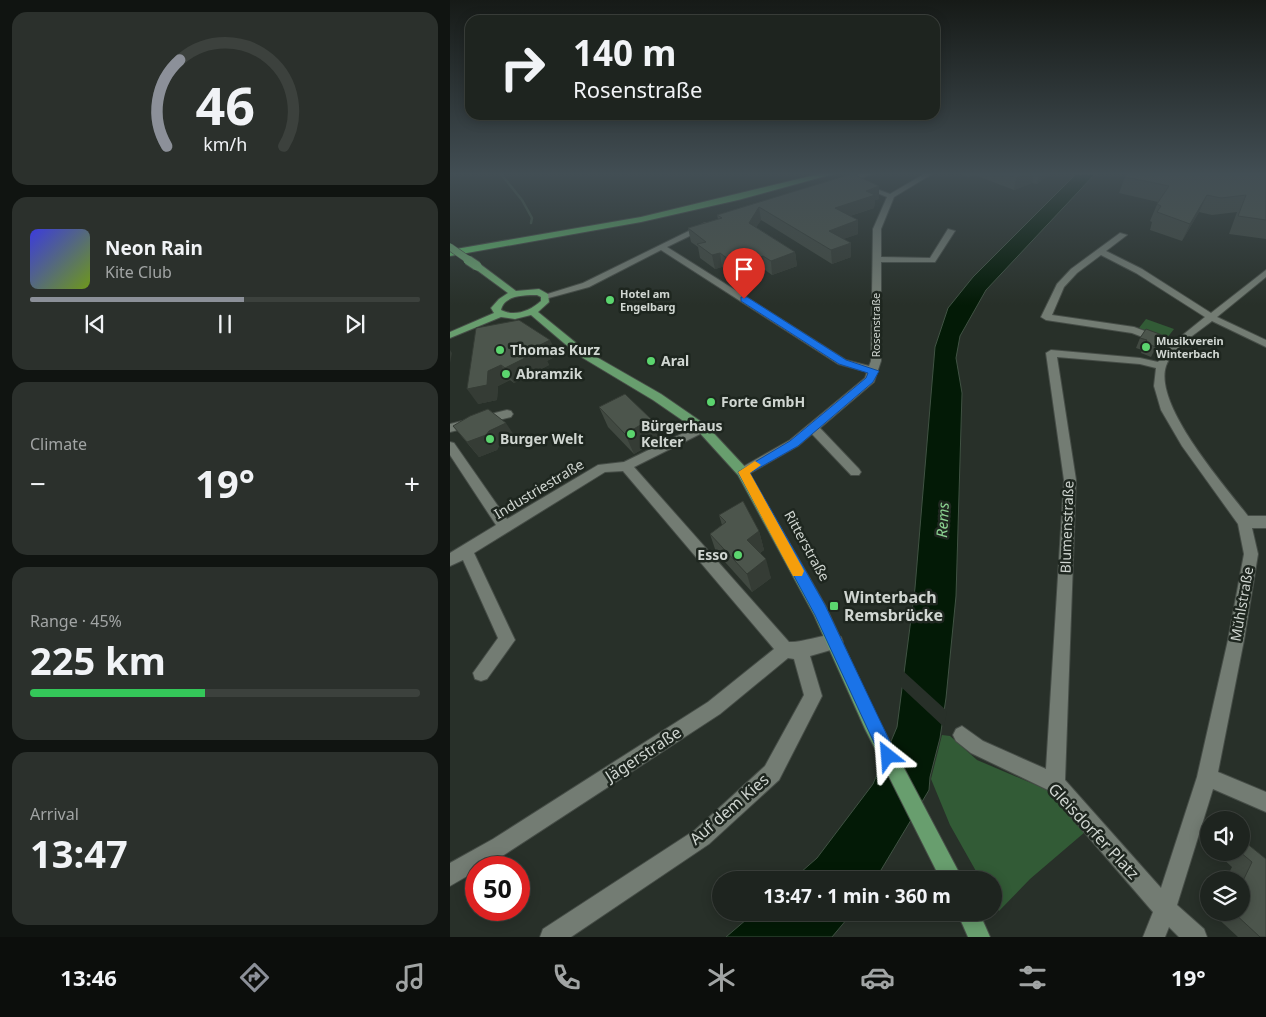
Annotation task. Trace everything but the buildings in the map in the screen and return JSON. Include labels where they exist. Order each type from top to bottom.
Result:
[{"type":"highway","points":[[450,247],[620,218]]},
{"type":"highway","points":[[450,255],[649,218]]},
{"type":"main road","points":[[450,247],[514,294]]},
{"type":"main road","points":[[450,335],[500,314],[518,316],[532,312],[545,302],[546,296],[533,292],[514,294],[498,304],[497,311],[500,314]]},
{"type":"main road","name":"Ritterstraße","points":[[532,312],[582,353],[656,397],[702,428],[743,472],[820,610],[871,723],[948,871]]},
{"type":"main road","points":[[972,921],[979,937]]},
{"type":"street","name":"Rosenstraße","points":[[743,472],[794,443],[870,380],[876,361],[876,229],[881,218]]},
{"type":"street","points":[[546,296],[586,285],[711,222]]},
{"type":"street","points":[[876,259],[932,260],[951,230]]},
{"type":"street","points":[[1123,235],[1074,271],[1060,286],[1046,317],[1134,330],[1175,346]]},
{"type":"street","points":[[662,246],[842,362],[850,366],[874,371]]},
{"type":"street","points":[[1101,252],[1139,271],[1211,317],[1266,344]]},
{"type":"street","points":[[1161,366],[1175,346],[1266,273]]},
{"type":"street","name":"Blumenstraße","points":[[1055,783],[1070,480],[1050,353],[1140,360],[1161,366]]},
{"type":"street","name":"Mühlstraße","points":[[1154,937],[1165,909],[1207,777],[1236,640],[1250,554],[1244,522],[1186,443],[1167,410],[1159,386],[1161,366]]},
{"type":"street","points":[[450,428],[508,414]]},
{"type":"street","name":"Industriestraße","points":[[450,560],[602,468],[626,466],[702,428]]},
{"type":"street","points":[[812,428],[854,472]]},
{"type":"street","points":[[450,446],[504,527]]},
{"type":"street","points":[[626,466],[792,651]]},
{"type":"street","points":[[1244,522],[1266,522]]},
{"type":"street","points":[[466,551],[508,640],[481,673]]},
{"type":"street","name":"Jägerstraße","points":[[450,875],[500,846],[714,708],[792,651],[835,642]]},
{"type":"street","name":"Auf dem Kies","points":[[551,937],[702,837],[772,772],[813,696],[792,651]]},
{"type":"street","name":"Gleisdorfer Platz","points":[[962,735],[976,747],[1055,783],[1165,909],[1196,937]]},
{"type":"street","points":[[1207,777],[1266,802]]},
{"type":"green space","points":[[1146,319],[1174,329],[1167,338],[1139,328]]},
{"type":"green space","points":[[942,735],[950,736],[977,760],[1057,794],[1085,832],[1030,879],[1002,908],[1002,871],[976,871],[950,825],[931,779]]},
{"type":"water","name":"Rems","points":[[1032,218],[1054,218],[986,290],[960,336],[956,358],[962,393],[956,596],[946,698],[929,790],[880,871],[802,871],[817,858],[873,784],[897,727],[915,588],[935,347],[948,308],[973,277]]},
{"type":"water","points":[[745,921],[845,921],[832,937],[726,937]]},
{"type":"pier","points":[[902,670],[947,711],[944,727],[900,686]]},
{"type":"waterway","points":[[531,223],[532,218]]},
{"type":"slow traffic","points":[[755,465],[743,472],[797,571]]},
{"type":"place","name":"Hotel am Engelbarg","points":[[610,300]]},
{"type":"place","name":"Musikverein Winterbach","points":[[1146,347]]},
{"type":"place","name":"Thomas Kurz","points":[[500,350]]},
{"type":"place","name":"Aral","points":[[651,361]]},
{"type":"place","name":"Abramzik","points":[[506,374]]},
{"type":"place","name":"Forte GmbH","points":[[711,402]]},
{"type":"place","name":"Bürgerhaus Kelter","points":[[631,434]]},
{"type":"place","name":"Burger Welt","points":[[490,439]]},
{"type":"place","name":"Esso","points":[[738,555]]},
{"type":"place","name":"Winterbach Remsbrücke","points":[[834,606]]},
{"type":"route","points":[[744,299],[842,362],[850,366],[874,371],[870,380],[794,443],[743,472],[820,610],[888,756]]}]
